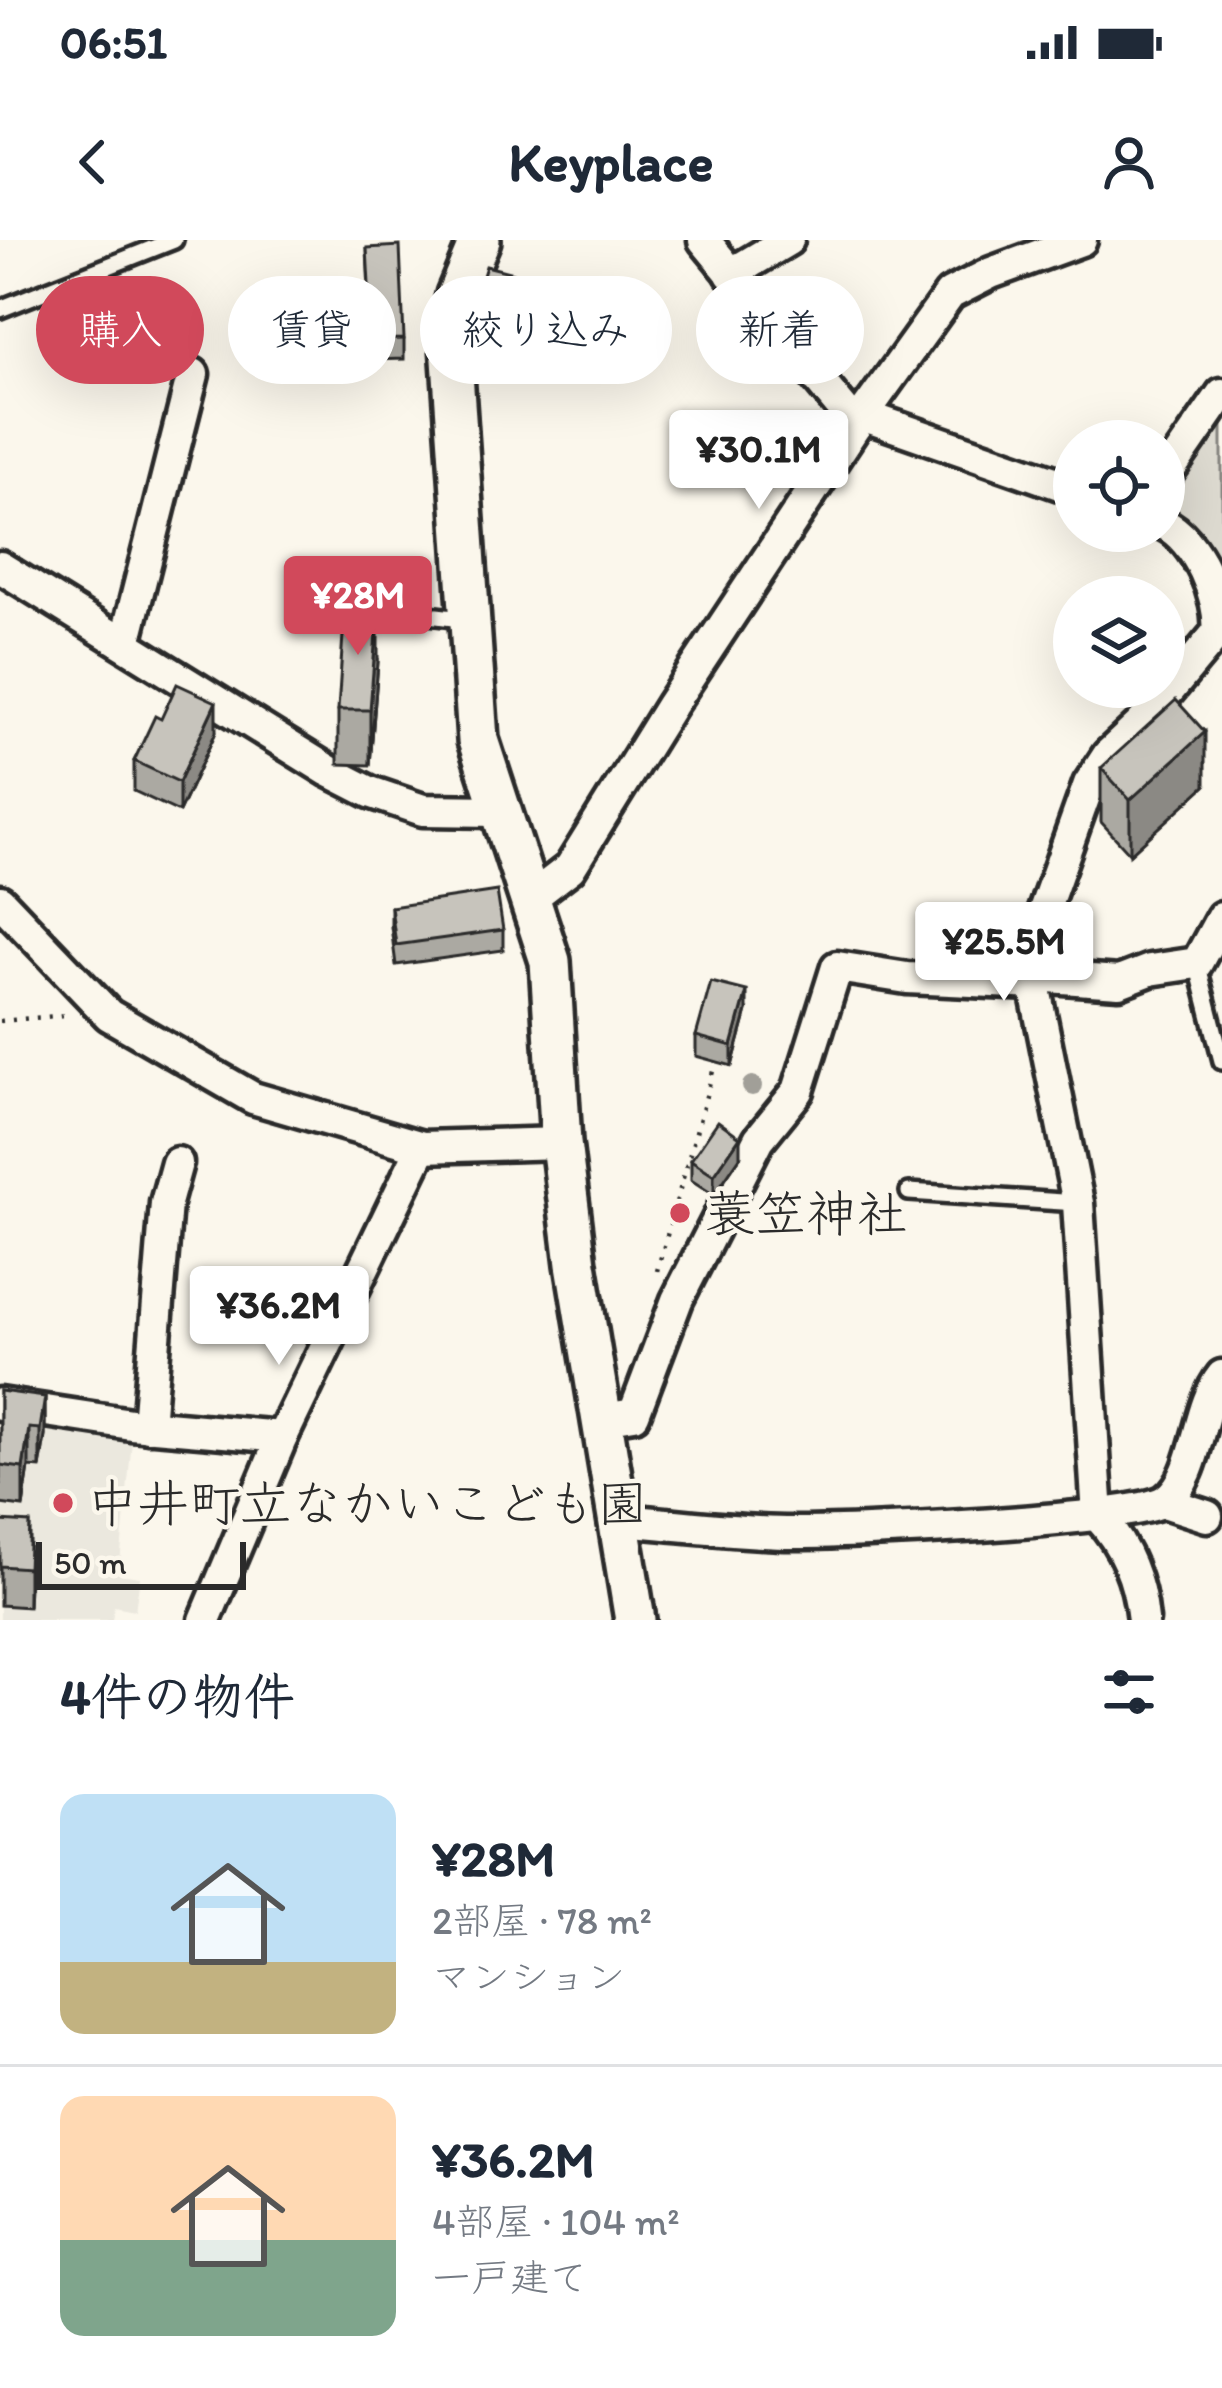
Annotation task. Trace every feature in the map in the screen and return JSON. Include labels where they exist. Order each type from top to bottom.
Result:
[{"type":"street","points":[[457,240],[457,276]]},
{"type":"street","points":[[465,276],[480,240]]},
{"type":"street","points":[[704,240],[861,420],[1053,482]]},
{"type":"street","points":[[730,274],[788,240]]},
{"type":"street","points":[[531,898],[578,857],[671,705],[950,295],[991,273],[1082,240]]},
{"type":"street","points":[[125,643],[191,384]]},
{"type":"street","points":[[454,384],[478,740],[550,962],[561,1143],[576,1264],[635,1620]]},
{"type":"street","points":[[1185,448],[1222,394]]},
{"type":"street","points":[[1143,1620],[1134,1574],[1118,1537],[1098,1516],[1078,1203],[1031,947],[1089,784],[1108,755],[1210,644],[1222,618],[1196,551],[1185,535]]},
{"type":"street","points":[[0,567],[370,792],[423,810],[499,811]]},
{"type":"street","points":[[0,901],[110,1015],[253,1098],[422,1147],[561,1143]]},
{"type":"street","points":[[603,1420],[634,1414],[677,1300],[707,1240],[759,1139],[798,1091],[837,967],[907,979],[1119,982],[1150,970],[1196,963],[1222,917]]},
{"type":"street","points":[[205,1620],[282,1437],[422,1147]]},
{"type":"street","points":[[148,1426],[166,1203],[177,1163]]},
{"type":"street","points":[[620,1520],[785,1533],[1098,1516],[1164,1502],[1180,1486],[1222,1376]]},
{"type":"street","points":[[0,1404],[148,1426],[282,1437]]},
{"type":"street","points":[[1164,1502],[1214,1525]]},
{"type":"lane","points":[[0,309],[174,240]]},
{"type":"lane","points":[[337,604],[470,620]]},
{"type":"lane","points":[[1196,963],[1222,1060]]},
{"type":"lane","points":[[908,1192],[1078,1203]]},
{"type":"path","points":[[0,1021],[65,1015]]},
{"type":"path","points":[[651,1291],[715,1064]]},
{"type":"shaded area","points":[[1222,415],[1222,589],[1197,528],[1185,522],[1185,471]]},
{"type":"shaded area","name":"中井町立なかいこども園","points":[[0,1414],[133,1430],[119,1574],[140,1577],[135,1610],[114,1606],[112,1620],[0,1620]]},
{"type":"building","points":[[400,246],[404,339],[396,339],[396,276],[369,276],[367,248]]},
{"type":"building","points":[[486,266],[525,276],[483,276]]},
{"type":"building","points":[[345,605],[378,607],[370,710],[338,710]]},
{"type":"building","points":[[177,684],[216,702],[179,782],[134,761],[155,716],[161,719]]},
{"type":"building","points":[[1167,708],[1183,708],[1205,732],[1130,800],[1101,768]]},
{"type":"building","points":[[497,891],[503,930],[396,945],[391,907]]},
{"type":"building","points":[[711,982],[747,991],[732,1046],[696,1036]]},
{"type":"building","points":[[718,1121],[740,1137],[714,1175],[691,1160]]},
{"type":"building","points":[[0,1391],[45,1397],[40,1429],[29,1428],[23,1468],[0,1465]]},
{"type":"building","points":[[0,1521],[30,1523],[28,1568],[0,1566]]},
{"type":"place","name":"蓑笠神社","points":[[680,1213]]},
{"type":"place","name":"中井町立なかいこども園","points":[[63,1503]]}]
